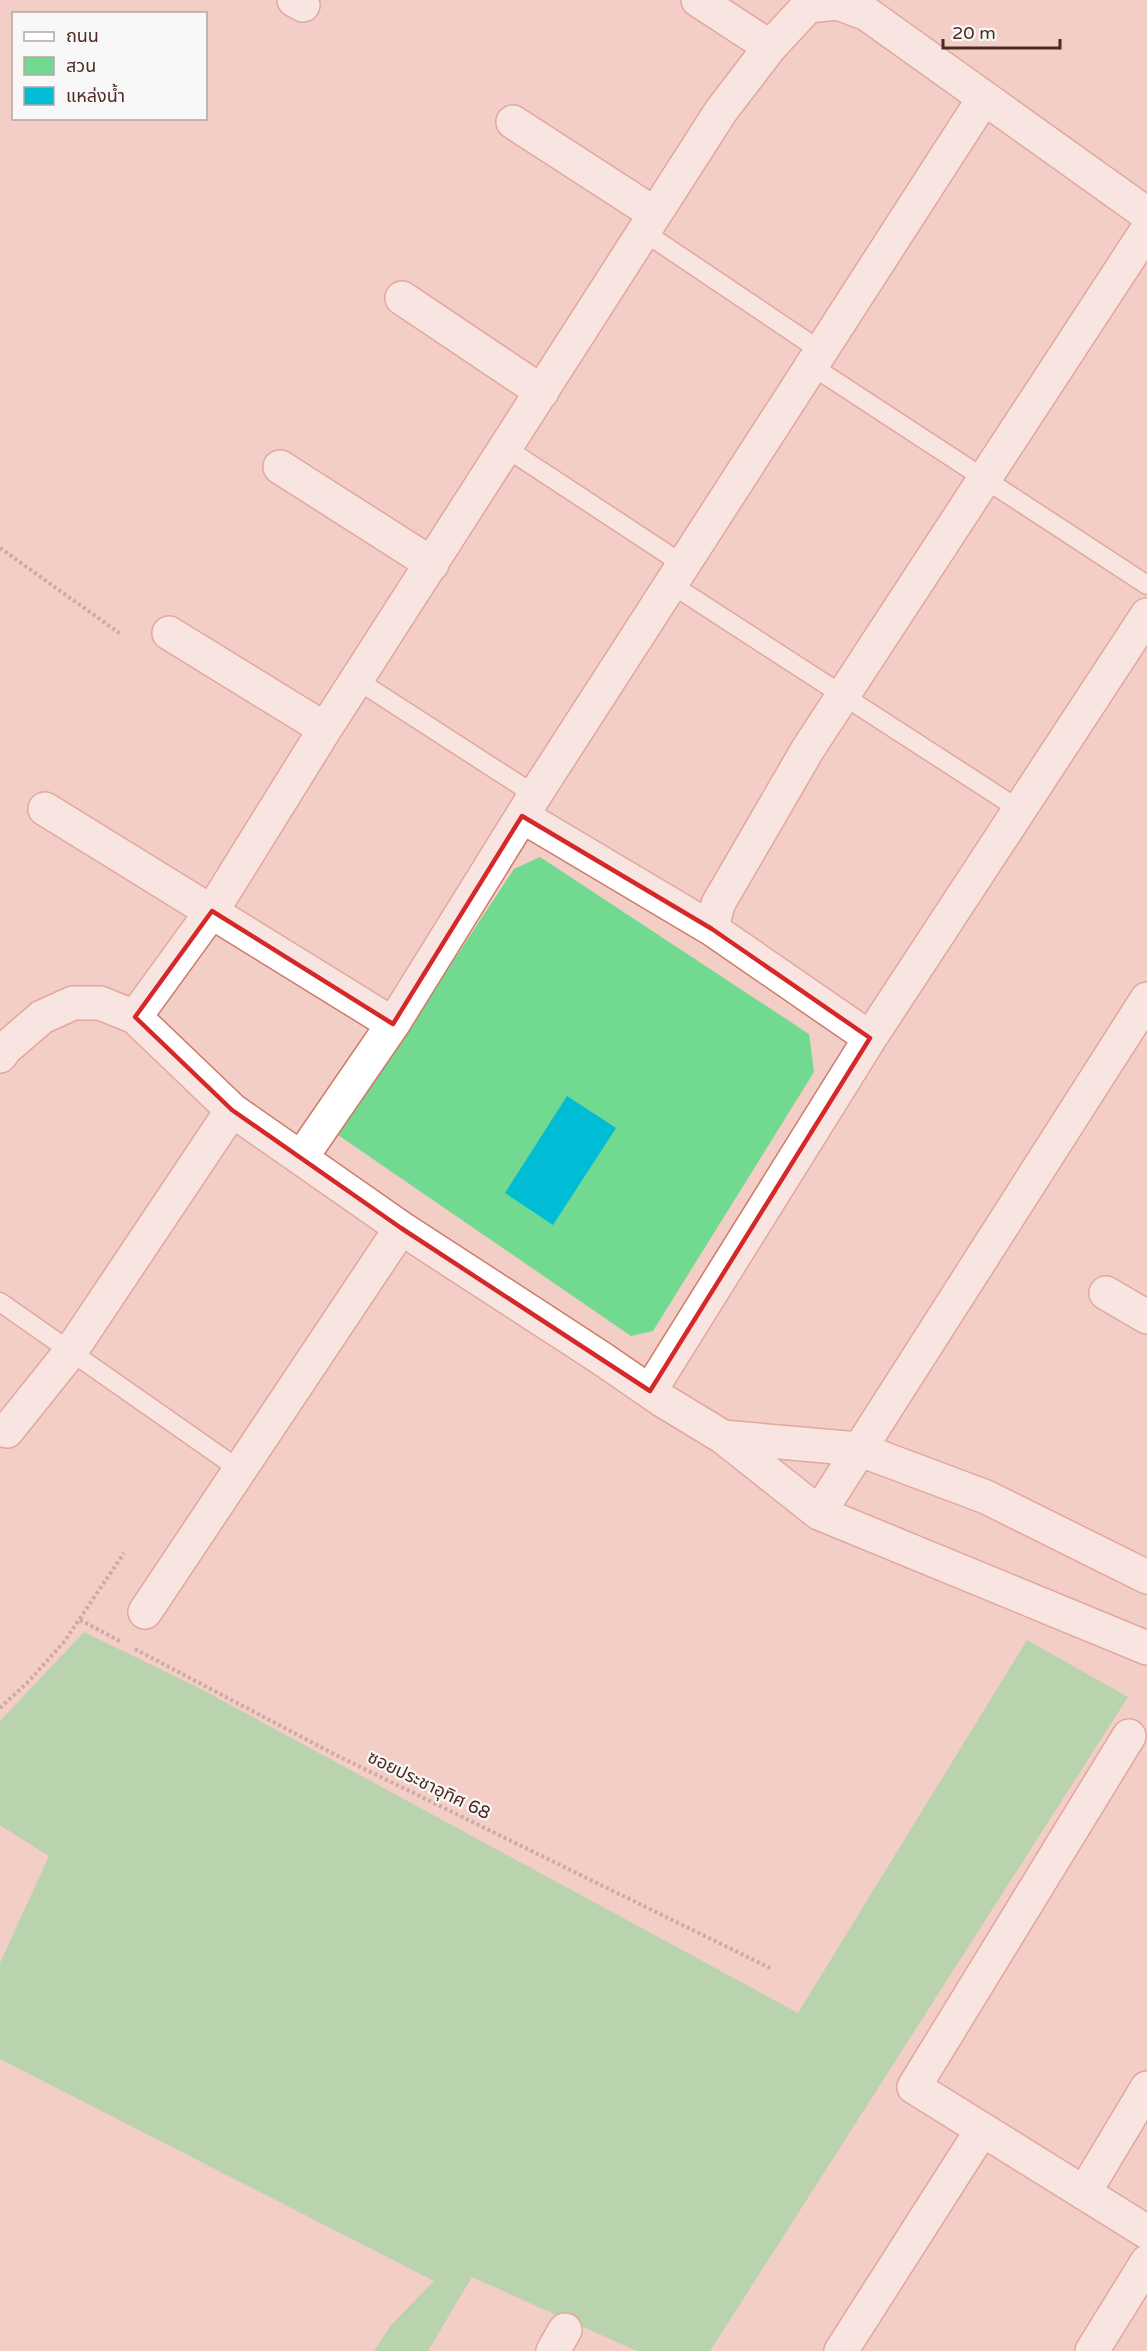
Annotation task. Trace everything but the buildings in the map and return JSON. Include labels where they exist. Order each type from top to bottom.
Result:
[{"type":"street","points":[[698,0],[770,47]]},
{"type":"street","points":[[135,1017],[212,911],[325,729],[721,111],[770,47],[808,6],[838,3],[867,14],[1147,214]]},
{"type":"street","points":[[301,1158],[393,1024],[528,806],[984,98]]},
{"type":"street","points":[[513,122],[650,223]]},
{"type":"street","points":[[712,929],[718,904],[729,883],[808,749],[1147,230]]},
{"type":"street","points":[[402,298],[542,392]]},
{"type":"street","points":[[280,467],[432,564]]},
{"type":"street","points":[[650,1391],[870,1038],[1147,615]]},
{"type":"street","points":[[169,633],[325,729]]},
{"type":"street","points":[[528,806],[870,1038]]},
{"type":"street","points":[[45,810],[393,1024]]},
{"type":"street","points":[[819,1513],[1147,999]]},
{"type":"street","points":[[0,1056],[42,1017],[73,1003],[100,1003],[135,1017],[232,1110],[401,1228],[723,1437],[819,1513],[1147,1648]]},
{"type":"street","points":[[7,1431],[71,1352],[232,1110]]},
{"type":"street","points":[[145,1612],[401,1228]]},
{"type":"street","points":[[1106,1293],[1147,1317]]},
{"type":"street","points":[[723,1437],[858,1449],[986,1497],[1147,1576]]},
{"type":"street","points":[[1129,1736],[914,2087],[1147,2232]]},
{"type":"street","points":[[1084,2193],[1147,2088]]},
{"type":"street","points":[[841,2351],[982,2130]]},
{"type":"street","points":[[1092,2351],[1147,2262]]},
{"type":"lane","points":[[650,223],[817,358],[984,479],[1147,585]]},
{"type":"lane","points":[[506,448],[843,695],[1020,810]]},
{"type":"lane","points":[[357,680],[528,806]]},
{"type":"lane","points":[[0,1302],[240,1470]]},
{"type":"path","points":[[0,548],[122,635]]},
{"type":"path","points":[[0,1708],[64,1642],[124,1552]]},
{"type":"path","points":[[80,1620],[122,1642]]},
{"type":"path","name":"ซอยประชาอุทิศ 68","points":[[132,1648],[332,1753],[770,1968]]},
{"type":"highlighted area","points":[[522,816],[712,929],[870,1038],[650,1391],[401,1228],[232,1110],[135,1017],[212,911],[393,1024]]},
{"type":"green space","points":[[540,857],[809,1034],[814,1072],[653,1331],[631,1336],[338,1135],[514,869]]},
{"type":"green space","points":[[84,1632],[203,1690],[798,2013],[1027,1640],[1128,1697],[710,2351],[637,2351],[472,2277],[428,2351],[374,2351],[391,2325],[434,2281],[0,2059],[0,1963],[49,1856],[0,1825],[0,1721]]},
{"type":"water","points":[[567,1096],[616,1128],[553,1225],[505,1193]]}]
